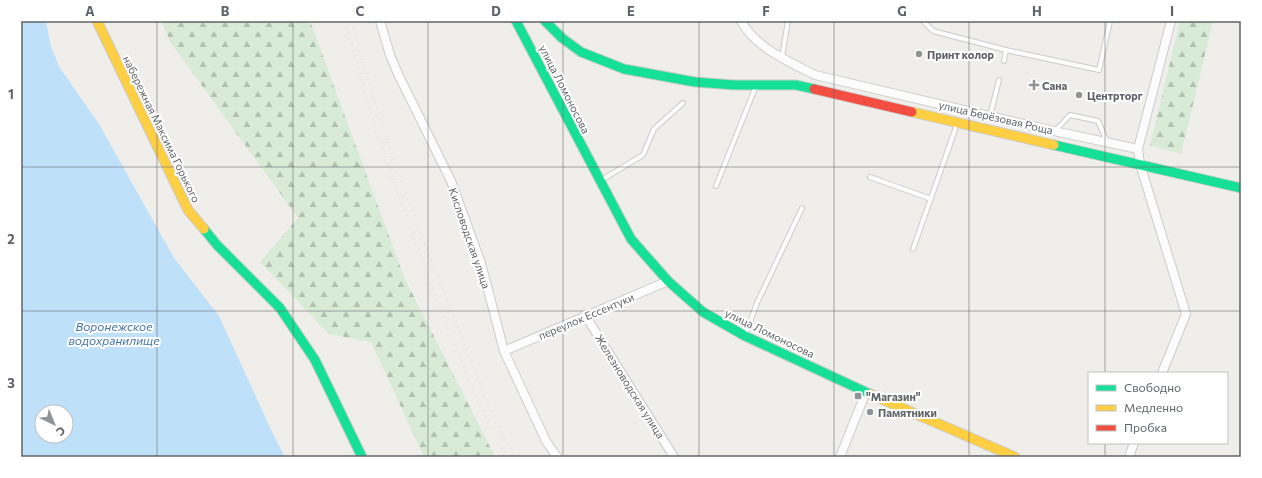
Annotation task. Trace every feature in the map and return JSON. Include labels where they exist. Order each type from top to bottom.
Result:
[{"type":"main road","name":"набережная Максима Горького","points":[[97,21],[188,210],[217,245],[280,308],[315,360],[362,457]]},
{"type":"main road","name":"улица Ломоносова","points":[[516,21],[631,239],[668,281],[703,312],[745,336],[866,392],[1014,457]]},
{"type":"main road","points":[[545,21],[562,38],[582,52],[624,69],[695,82],[734,85],[796,85],[1241,188]]},
{"type":"street","name":"Кисловодская улица","points":[[380,21],[398,76],[451,181],[481,263],[504,351],[546,441],[557,457]]},
{"type":"street","name":"улица Берёзовая Роща","points":[[741,21],[761,44],[815,75],[1054,131],[1138,149]]},
{"type":"street","points":[[1162,372],[1186,314],[1140,164],[1138,149],[1170,21]]},
{"type":"street","name":"переулок Ессентуки","points":[[504,351],[585,315],[668,281]]},
{"type":"street","name":"Железноводская улица","points":[[585,315],[674,457]]},
{"type":"street","points":[[840,457],[866,392]]},
{"type":"street","points":[[1129,457],[1134,444]]},
{"type":"lane","points":[[782,57],[788,21]]},
{"type":"lane","points":[[923,21],[933,31],[1006,50],[1098,70],[1110,21]]},
{"type":"lane","points":[[1004,61],[1006,50]]},
{"type":"lane","points":[[990,116],[999,80]]},
{"type":"lane","points":[[716,186],[757,84]]},
{"type":"lane","points":[[600,182],[643,156],[654,128],[684,103]]},
{"type":"lane","points":[[1054,131],[1070,115],[1098,121],[1107,142]]},
{"type":"lane","points":[[913,249],[956,130],[957,122]]},
{"type":"lane","points":[[870,177],[931,199]]},
{"type":"lane","points":[[745,336],[757,303],[802,208]]},
{"type":"green space","points":[[161,21],[310,21],[404,277],[495,457],[424,457],[371,342],[329,334],[260,262],[298,218],[171,43]]},
{"type":"green space","points":[[1180,21],[1213,21],[1181,154],[1150,145]]},
{"type":"water","name":"Воронежское водохранилище","points":[[21,21],[46,21],[51,47],[60,68],[99,124],[174,258],[219,316],[285,457],[21,457]]},
{"type":"railway","points":[[345,21],[376,132],[436,300],[474,392],[505,457]]},
{"type":"railway","points":[[352,21],[373,96],[410,206],[482,387],[497,423],[514,457]]},
{"type":"traffic: fast","points":[[516,21],[631,239],[668,281],[703,312],[745,336],[870,394]]},
{"type":"traffic: fast","points":[[545,21],[562,38],[581,52],[624,69],[695,82],[734,85],[796,85],[814,89]]},
{"type":"traffic: fast","points":[[1054,145],[1241,188]]},
{"type":"traffic: fast","points":[[204,229],[217,245],[280,308],[315,360],[362,457]]},
{"type":"traffic: slow","points":[[97,21],[188,210],[204,229]]},
{"type":"traffic: slow","points":[[912,112],[1054,145]]},
{"type":"traffic: slow","points":[[870,394],[1015,457]]},
{"type":"traffic: jam","points":[[814,89],[912,112]]},
{"type":"place","name":"Принт колор","points":[[919,54]]},
{"type":"place","name":"Сана","points":[[1034,85]]},
{"type":"place","name":"Центрторг","points":[[1079,95]]},
{"type":"place","name":"\"Магазин\"","points":[[858,396]]},
{"type":"place","name":"Памятники","points":[[870,412]]}]
